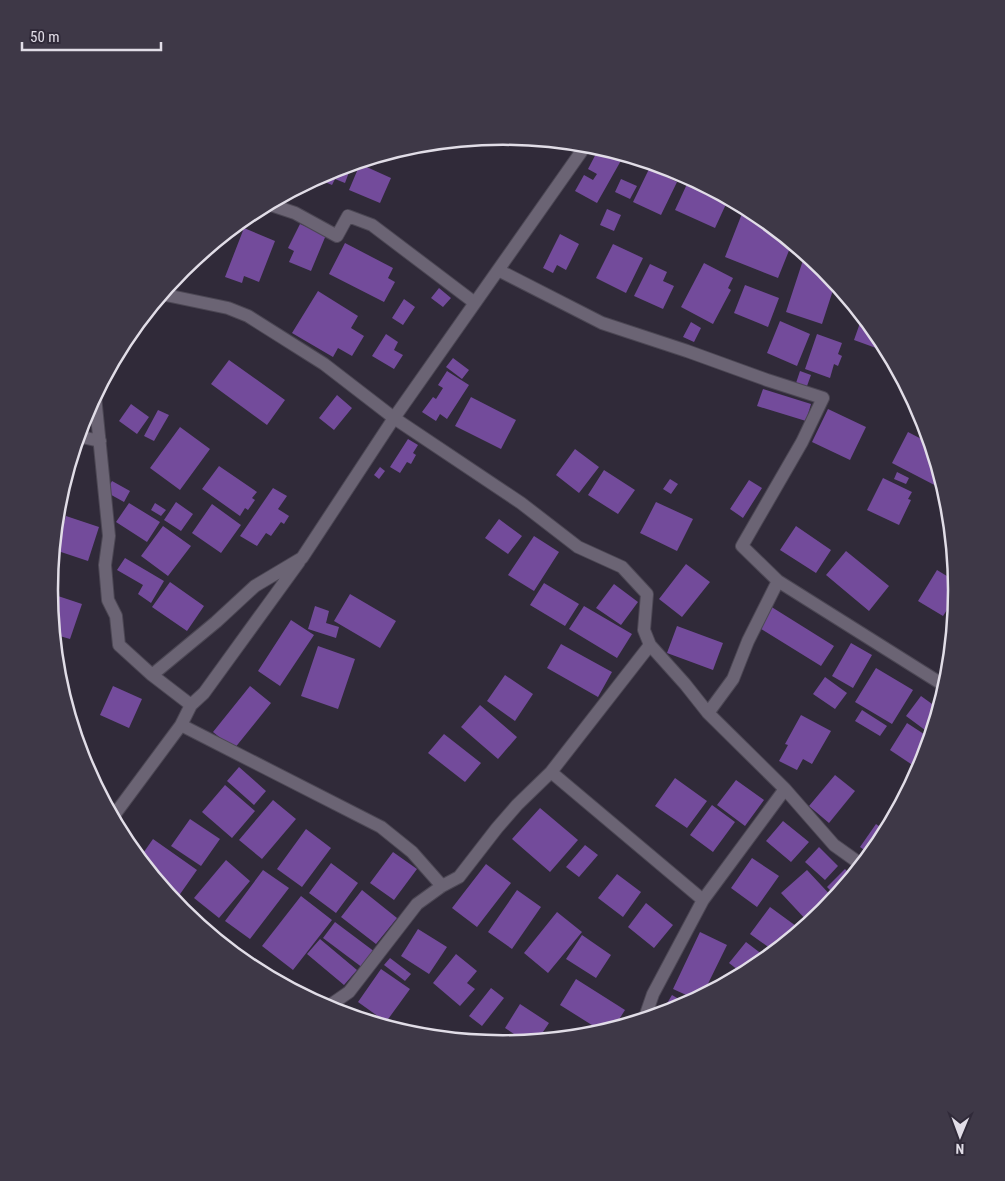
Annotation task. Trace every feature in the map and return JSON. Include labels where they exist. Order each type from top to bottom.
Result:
[{"type":"street","points":[[116,812],[180,725],[191,705],[204,693],[302,558],[394,418],[581,153]]},
{"type":"street","points":[[276,207],[337,236],[348,216],[372,225],[475,303]]},
{"type":"street","points":[[498,270],[602,323],[823,398],[802,442],[742,546],[778,581],[938,682]]},
{"type":"street","points":[[169,296],[228,308],[248,316],[324,364],[394,418],[521,503],[578,547],[622,567],[648,594],[644,630],[650,645],[708,713],[785,789],[834,845],[856,861]]},
{"type":"street","points":[[96,410],[109,536],[105,565],[108,600],[116,616],[119,645],[152,675],[191,705]]},
{"type":"street","points":[[84,438],[100,441]]},
{"type":"street","points":[[152,675],[216,622],[255,586],[302,558]]},
{"type":"street","points":[[708,713],[733,679],[748,641],[778,581]]},
{"type":"street","points":[[334,1003],[349,992],[417,904],[442,886],[459,877],[517,805],[551,772],[650,645]]},
{"type":"street","points":[[180,725],[381,827],[412,852],[442,886]]},
{"type":"street","points":[[551,772],[703,900]]},
{"type":"street","points":[[647,1012],[653,994],[703,900],[785,789]]},
{"type":"building","points":[[595,155],[620,162],[597,203],[575,191],[584,175],[593,180],[597,174],[588,169]]},
{"type":"building","points":[[366,167],[391,178],[380,203],[349,190],[358,169]]},
{"type":"building","points":[[649,170],[677,182],[661,215],[633,202]]},
{"type":"building","points":[[349,173],[345,183],[335,179],[332,185],[325,182]]},
{"type":"building","points":[[621,179],[637,186],[630,199],[615,192]]},
{"type":"building","points":[[686,185],[725,205],[715,228],[675,210]]},
{"type":"building","points":[[607,209],[621,215],[614,231],[600,225]]},
{"type":"building","points":[[741,215],[789,250],[778,278],[725,257]]},
{"type":"building","points":[[300,224],[326,235],[311,271],[289,262],[294,251],[288,248]]},
{"type":"building","points":[[244,228],[275,241],[259,282],[244,276],[242,283],[225,277]]},
{"type":"building","points":[[560,234],[579,244],[566,270],[557,265],[553,273],[543,268]]},
{"type":"building","points":[[345,243],[393,268],[388,278],[395,282],[384,302],[329,274]]},
{"type":"building","points":[[613,244],[643,258],[626,293],[596,278]]},
{"type":"building","points":[[802,262],[832,292],[822,324],[786,312]]},
{"type":"building","points":[[704,263],[733,278],[728,288],[731,290],[713,324],[681,307]]},
{"type":"building","points":[[650,264],[667,272],[663,281],[674,286],[663,309],[634,296]]},
{"type":"building","points":[[745,285],[779,298],[768,327],[734,313]]},
{"type":"building","points":[[439,288],[451,298],[443,307],[431,298]]},
{"type":"building","points":[[318,291],[358,316],[351,328],[364,336],[352,356],[338,348],[333,357],[292,333]]},
{"type":"building","points":[[404,299],[415,307],[403,325],[392,318]]},
{"type":"building","points":[[780,321],[810,334],[797,366],[767,353]]},
{"type":"building","points":[[691,322],[701,328],[694,342],[683,337]]},
{"type":"building","points":[[859,325],[876,348],[854,340]]},
{"type":"building","points":[[386,334],[398,342],[394,350],[403,355],[394,369],[372,356]]},
{"type":"building","points":[[817,334],[842,343],[838,354],[842,356],[838,366],[834,364],[830,378],[805,369]]},
{"type":"building","points":[[453,358],[469,370],[462,379],[446,367]]},
{"type":"building","points":[[229,360],[285,400],[267,425],[211,384]]},
{"type":"building","points":[[447,371],[469,385],[447,419],[440,414],[436,421],[422,412],[433,397],[436,399],[443,388],[438,385]]},
{"type":"building","points":[[800,371],[811,375],[807,386],[796,383]]},
{"type":"building","points":[[763,389],[811,404],[806,421],[757,406]]},
{"type":"building","points":[[337,395],[352,408],[334,430],[319,418]]},
{"type":"building","points":[[471,397],[516,420],[501,449],[455,426]]},
{"type":"building","points":[[131,404],[149,417],[137,434],[119,421]]},
{"type":"building","points":[[828,409],[866,427],[850,460],[812,442]]},
{"type":"building","points":[[158,410],[169,415],[154,441],[144,436]]},
{"type":"building","points":[[180,427],[210,449],[180,490],[150,468]]},
{"type":"building","points":[[908,432],[921,439],[934,485],[892,463]]},
{"type":"building","points":[[408,439],[418,445],[413,453],[416,455],[411,464],[407,462],[400,473],[390,467]]},
{"type":"building","points":[[575,449],[599,467],[579,493],[556,475]]},
{"type":"building","points":[[219,466],[257,492],[252,498],[255,500],[248,510],[245,508],[240,516],[202,489]]},
{"type":"building","points":[[380,467],[385,471],[379,479],[374,475]]},
{"type":"building","points":[[604,470],[635,490],[618,514],[588,495]]},
{"type":"building","points":[[897,472],[909,478],[906,484],[894,479]]},
{"type":"building","points":[[883,478],[912,492],[908,499],[911,500],[899,525],[867,510]]},
{"type":"building","points":[[670,479],[678,484],[671,494],[663,489]]},
{"type":"building","points":[[749,480],[762,488],[743,518],[730,509]]},
{"type":"building","points":[[112,481],[130,491],[124,502],[106,492]]},
{"type":"building","points":[[273,488],[287,496],[278,509],[289,516],[284,524],[281,522],[271,536],[266,533],[257,546],[240,536]]},
{"type":"building","points":[[176,502],[193,514],[181,531],[164,520]]},
{"type":"building","points":[[656,502],[693,519],[677,551],[640,533]]},
{"type":"building","points":[[129,503],[160,522],[147,542],[116,522]]},
{"type":"building","points":[[155,503],[166,510],[161,516],[151,510]]},
{"type":"building","points":[[212,504],[241,525],[221,553],[192,533]]},
{"type":"building","points":[[66,516],[99,527],[88,561],[59,551],[61,531]]},
{"type":"building","points":[[499,519],[522,536],[508,554],[485,538]]},
{"type":"building","points":[[163,526],[191,546],[168,576],[141,556]]},
{"type":"building","points":[[796,526],[831,550],[816,573],[780,550]]},
{"type":"building","points":[[534,536],[559,552],[534,591],[508,575]]},
{"type":"building","points":[[846,551],[889,586],[869,611],[826,575]]},
{"type":"building","points":[[125,558],[164,581],[151,603],[138,594],[143,585],[117,570]]},
{"type":"building","points":[[686,564],[710,582],[682,617],[659,599]]},
{"type":"building","points":[[937,570],[948,576],[947,609],[943,616],[918,601]]},
{"type":"building","points":[[170,582],[204,606],[187,631],[152,607]]},
{"type":"building","points":[[544,583],[579,604],[565,626],[530,605]]},
{"type":"building","points":[[614,584],[638,602],[621,625],[596,608]]},
{"type":"building","points":[[350,594],[396,621],[380,648],[334,621]]},
{"type":"building","points":[[58,596],[82,604],[70,639],[60,636]]},
{"type":"building","points":[[315,606],[329,611],[326,623],[339,627],[336,638],[308,629]]},
{"type":"building","points":[[584,606],[632,634],[617,658],[569,629]]},
{"type":"building","points":[[770,606],[834,646],[821,666],[758,627]]},
{"type":"building","points":[[291,620],[314,635],[280,686],[258,671]]},
{"type":"building","points":[[677,626],[723,643],[713,670],[667,653]]},
{"type":"building","points":[[851,643],[872,655],[853,688],[832,676]]},
{"type":"building","points":[[561,644],[612,672],[598,697],[547,668]]},
{"type":"building","points":[[318,646],[355,659],[338,709],[301,696]]},
{"type":"building","points":[[876,668],[913,690],[892,724],[855,702]]},
{"type":"building","points":[[505,675],[533,694],[515,721],[487,701]]},
{"type":"building","points":[[825,677],[847,693],[835,709],[813,694]]},
{"type":"building","points":[[113,686],[142,699],[129,728],[100,715]]},
{"type":"building","points":[[250,686],[271,703],[234,749],[213,732]]},
{"type":"building","points":[[921,696],[932,704],[925,730],[906,716]]},
{"type":"building","points":[[480,705],[517,737],[498,759],[461,727]]},
{"type":"building","points":[[862,710],[887,726],[880,736],[855,721]]},
{"type":"building","points":[[801,715],[831,731],[812,764],[803,759],[797,770],[779,761],[788,745],[785,744]]},
{"type":"building","points":[[907,723],[924,734],[912,765],[890,750]]},
{"type":"building","points":[[444,734],[481,763],[465,782],[428,753]]},
{"type":"building","points":[[239,767],[266,791],[254,805],[227,781]]},
{"type":"building","points":[[835,775],[855,791],[829,823],[809,806]]},
{"type":"building","points":[[675,778],[707,801],[687,828],[655,806]]},
{"type":"building","points":[[736,780],[764,800],[745,826],[717,805]]},
{"type":"building","points":[[225,785],[255,811],[232,838],[202,812]]},
{"type":"building","points":[[273,800],[296,819],[262,859],[239,840]]},
{"type":"building","points":[[712,805],[735,822],[713,852],[690,835]]},
{"type":"building","points":[[540,808],[578,840],[550,872],[512,839]]},
{"type":"building","points":[[190,819],[220,839],[201,866],[171,846]]},
{"type":"building","points":[[783,821],[809,842],[791,862],[766,841]]},
{"type":"building","points":[[876,824],[880,827],[864,850],[860,847]]},
{"type":"building","points":[[306,829],[331,848],[302,887],[277,869]]},
{"type":"building","points":[[153,839],[197,870],[179,896],[143,853]]},
{"type":"building","points":[[585,845],[598,855],[579,877],[566,867]]},
{"type":"building","points":[[819,847],[838,866],[825,880],[805,862]]},
{"type":"building","points":[[393,852],[417,869],[394,900],[370,883]]},
{"type":"building","points":[[752,858],[779,876],[757,907],[731,888]]},
{"type":"building","points":[[226,860],[250,881],[219,918],[194,898]]},
{"type":"building","points":[[331,863],[358,883],[336,913],[309,893]]},
{"type":"building","points":[[486,864],[511,883],[477,927],[452,908]]},
{"type":"building","points":[[845,869],[847,871],[831,891],[827,887]]},
{"type":"building","points":[[263,870],[289,888],[250,939],[225,921]]},
{"type":"building","points":[[807,870],[828,893],[804,918],[781,893]]},
{"type":"building","points":[[617,874],[641,892],[623,917],[598,898]]},
{"type":"building","points":[[362,890],[397,918],[376,944],[341,917]]},
{"type":"building","points":[[517,890],[541,907],[512,949],[488,932]]},
{"type":"building","points":[[301,896],[332,920],[293,970],[262,946]]},
{"type":"building","points":[[646,903],[673,925],[654,948],[628,927]]},
{"type":"building","points":[[770,907],[795,926],[769,947],[750,934]]},
{"type":"building","points":[[557,912],[582,932],[548,973],[524,953]]},
{"type":"building","points":[[335,922],[375,952],[363,968],[323,938]]},
{"type":"building","points":[[418,929],[447,947],[429,974],[401,956]]},
{"type":"building","points":[[700,932],[727,945],[707,986],[687,995],[673,989]]},
{"type":"building","points":[[582,935],[611,955],[596,978],[566,959]]},
{"type":"building","points":[[320,939],[357,970],[344,985],[307,954]]},
{"type":"building","points":[[746,942],[761,953],[737,969],[729,963]]},
{"type":"building","points":[[456,954],[477,971],[467,983],[475,989],[460,1006],[433,983]]},
{"type":"building","points":[[390,958],[411,974],[405,981],[384,965]]},
{"type":"building","points":[[381,969],[410,989],[387,1020],[381,1018],[358,1002]]},
{"type":"building","points":[[576,979],[625,1010],[619,1020],[593,1026],[560,1005]]},
{"type":"building","points":[[491,988],[504,998],[482,1026],[469,1016]]},
{"type":"building","points":[[672,995],[679,999],[673,1002],[666,1004]]},
{"type":"building","points":[[520,1004],[549,1023],[542,1034],[516,1036],[505,1028]]}]
